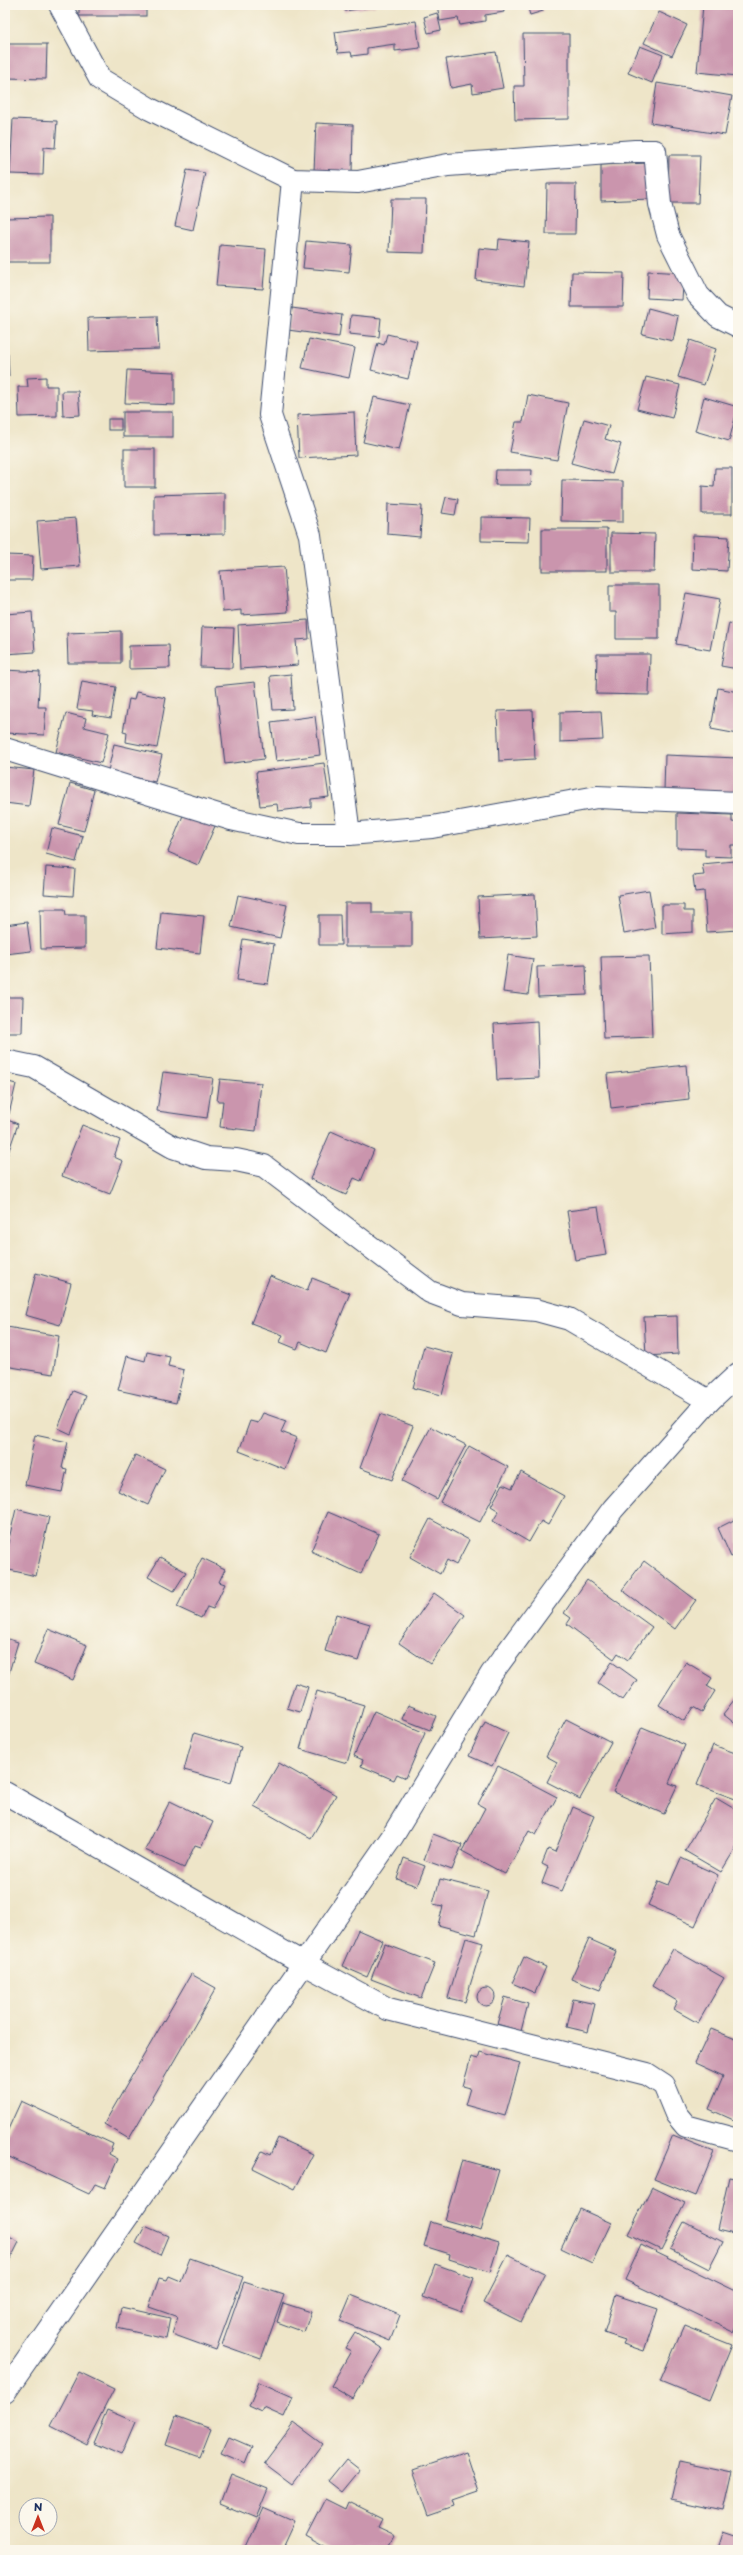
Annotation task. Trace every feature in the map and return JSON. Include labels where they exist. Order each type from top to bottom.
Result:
[{"type":"street","points":[[60,5],[100,79],[150,109],[294,180],[358,182],[448,165],[635,151],[655,151],[660,204],[668,235],[698,295],[718,316],[738,326]]},
{"type":"street","points":[[294,180],[270,415],[310,535],[349,834]]},
{"type":"street","points":[[5,749],[231,819],[299,834],[349,834],[432,827],[597,797],[738,803]]},
{"type":"street","points":[[5,1060],[34,1067],[174,1146],[206,1158],[236,1160],[264,1166],[430,1292],[462,1304],[536,1310],[569,1319],[709,1401]]},
{"type":"street","points":[[5,2392],[392,1837],[492,1673],[613,1509],[709,1401],[738,1374]]},
{"type":"street","points":[[5,1794],[303,1964],[388,2009],[647,2074],[664,2085],[676,2114],[686,2126],[738,2140]]},
{"type":"building","points":[[79,5],[146,5],[146,16],[79,16]]},
{"type":"building","points":[[343,5],[375,5],[375,6],[345,11]]},
{"type":"building","points":[[437,5],[503,5],[504,12],[485,15],[485,21],[460,25],[458,18],[440,21]]},
{"type":"building","points":[[527,5],[541,5],[543,11],[530,15]]},
{"type":"building","points":[[703,5],[738,5],[738,76],[697,72]]},
{"type":"building","points":[[659,12],[687,25],[672,56],[644,43]]},
{"type":"building","points":[[437,13],[441,30],[428,33],[424,17]]},
{"type":"building","points":[[416,21],[420,48],[395,51],[395,44],[367,48],[367,54],[352,56],[351,52],[338,53],[335,32]]},
{"type":"building","points":[[523,34],[569,34],[569,119],[515,120],[514,86],[524,86]]},
{"type":"building","points":[[7,44],[47,44],[46,79],[7,78]]},
{"type":"building","points":[[640,46],[663,55],[652,83],[628,73]]},
{"type":"building","points":[[496,52],[503,88],[473,93],[472,84],[451,88],[446,59]]},
{"type":"building","points":[[657,83],[732,96],[725,135],[651,123]]},
{"type":"building","points":[[13,119],[57,121],[55,148],[44,147],[43,175],[10,174]]},
{"type":"building","points":[[316,123],[353,125],[352,172],[314,172]]},
{"type":"building","points":[[669,155],[700,155],[698,203],[668,203]]},
{"type":"building","points":[[649,163],[650,199],[601,201],[601,165]]},
{"type":"building","points":[[187,170],[205,173],[193,230],[175,226]]},
{"type":"building","points":[[547,184],[576,184],[575,234],[546,234]]},
{"type":"building","points":[[391,199],[426,199],[424,253],[389,252]]},
{"type":"building","points":[[50,217],[50,262],[5,262],[5,218]]},
{"type":"building","points":[[499,239],[529,242],[524,286],[476,280],[479,248],[498,250]]},
{"type":"building","points":[[306,241],[352,245],[349,272],[303,268]]},
{"type":"building","points":[[220,245],[266,249],[263,289],[216,286]]},
{"type":"building","points":[[648,271],[684,273],[682,300],[647,298]]},
{"type":"building","points":[[572,272],[624,273],[623,307],[571,307]]},
{"type":"building","points":[[292,308],[342,315],[339,337],[288,330]]},
{"type":"building","points":[[648,308],[678,316],[673,341],[642,334]]},
{"type":"building","points":[[351,315],[381,318],[379,337],[349,334]]},
{"type":"building","points":[[157,316],[159,349],[89,351],[88,318]]},
{"type":"building","points":[[387,334],[417,341],[408,379],[371,370],[378,343],[384,345]]},
{"type":"building","points":[[309,339],[355,348],[349,378],[302,368]]},
{"type":"building","points":[[690,340],[716,349],[704,385],[678,377]]},
{"type":"building","points":[[5,354],[8,354],[9,376],[5,376]]},
{"type":"building","points":[[127,370],[175,372],[175,405],[125,403]]},
{"type":"building","points":[[46,377],[46,386],[57,386],[57,416],[19,417],[18,387],[28,387],[27,378]]},
{"type":"building","points":[[646,377],[680,385],[672,418],[637,409]]},
{"type":"building","points":[[62,391],[78,391],[80,415],[63,416]]},
{"type":"building","points":[[528,395],[568,403],[557,460],[510,452],[516,422],[523,422]]},
{"type":"building","points":[[374,397],[410,405],[399,450],[363,442]]},
{"type":"building","points":[[704,397],[738,407],[729,441],[695,431]]},
{"type":"building","points":[[123,412],[173,412],[173,437],[123,437]]},
{"type":"building","points":[[354,412],[356,455],[299,458],[297,415]]},
{"type":"building","points":[[108,419],[121,419],[121,430],[108,430]]},
{"type":"building","points":[[584,419],[609,426],[605,439],[621,444],[612,474],[571,463]]},
{"type":"building","points":[[124,449],[155,449],[155,487],[124,487]]},
{"type":"building","points":[[715,468],[732,468],[732,514],[702,514],[702,486],[714,487]]},
{"type":"building","points":[[496,470],[532,470],[531,485],[495,485]]},
{"type":"building","points":[[562,480],[623,481],[623,522],[561,521]]},
{"type":"building","points":[[225,493],[225,534],[154,535],[154,495]]},
{"type":"building","points":[[446,497],[458,499],[455,515],[442,513]]},
{"type":"building","points":[[388,504],[422,506],[420,537],[387,534]]},
{"type":"building","points":[[481,517],[530,518],[529,542],[481,541]]},
{"type":"building","points":[[76,518],[80,566],[41,569],[37,521]]},
{"type":"building","points":[[542,529],[607,529],[607,571],[542,571]]},
{"type":"building","points":[[611,533],[655,534],[654,572],[611,572]]},
{"type":"building","points":[[693,535],[729,537],[727,571],[692,569]]},
{"type":"building","points":[[5,555],[33,556],[32,580],[5,580]]},
{"type":"building","points":[[284,567],[288,612],[241,615],[241,610],[223,612],[220,571]]},
{"type":"building","points":[[609,585],[659,585],[659,639],[616,639],[616,612],[609,612]]},
{"type":"building","points":[[686,593],[720,599],[710,650],[676,644]]},
{"type":"building","points":[[32,612],[35,652],[5,654],[5,614]]},
{"type":"building","points":[[308,620],[309,639],[296,640],[298,665],[240,669],[238,625]]},
{"type":"building","points":[[729,623],[738,625],[738,669],[721,666]]},
{"type":"building","points":[[202,627],[234,628],[232,668],[200,667]]},
{"type":"building","points":[[121,631],[121,663],[68,663],[67,633]]},
{"type":"building","points":[[169,645],[170,668],[129,669],[129,646]]},
{"type":"building","points":[[597,654],[650,654],[649,695],[596,694]]},
{"type":"building","points":[[5,670],[40,672],[38,707],[46,707],[44,735],[5,733]]},
{"type":"building","points":[[291,674],[293,709],[273,710],[270,676]]},
{"type":"building","points":[[82,681],[116,687],[111,718],[92,715],[93,711],[77,709]]},
{"type":"building","points":[[255,682],[264,759],[225,764],[216,686]]},
{"type":"building","points":[[718,688],[738,692],[738,734],[711,729]]},
{"type":"building","points":[[136,692],[166,698],[157,748],[126,742],[127,733],[123,732],[129,699],[134,700]]},
{"type":"building","points":[[533,710],[535,759],[499,761],[497,711]]},
{"type":"building","points":[[601,711],[603,740],[560,742],[560,712]]},
{"type":"building","points":[[66,713],[86,718],[84,727],[109,733],[101,763],[56,752]]},
{"type":"building","points":[[315,716],[320,755],[276,761],[271,722]]},
{"type":"building","points":[[114,744],[162,755],[155,782],[108,771]]},
{"type":"building","points":[[665,755],[738,758],[738,794],[664,791]]},
{"type":"building","points":[[324,763],[329,797],[311,799],[311,807],[278,811],[277,804],[260,806],[256,772]]},
{"type":"building","points":[[5,767],[34,770],[29,806],[5,803]]},
{"type":"building","points":[[70,783],[94,790],[84,831],[59,825]]},
{"type":"building","points":[[184,813],[215,826],[198,865],[168,852]]},
{"type":"building","points":[[677,813],[732,815],[732,822],[738,823],[738,845],[731,845],[731,857],[705,856],[705,849],[677,848]]},
{"type":"building","points":[[52,828],[83,836],[76,862],[46,854]]},
{"type":"building","points":[[734,861],[738,930],[707,932],[704,891],[695,892],[693,876],[704,875],[702,864]]},
{"type":"building","points":[[46,867],[75,869],[73,896],[44,894]]},
{"type":"building","points":[[649,890],[655,928],[624,934],[618,895]]},
{"type":"building","points":[[535,894],[537,936],[480,939],[478,897]]},
{"type":"building","points":[[238,895],[287,905],[280,938],[231,927]]},
{"type":"building","points":[[345,903],[372,903],[372,913],[412,913],[412,947],[345,947]]},
{"type":"building","points":[[662,905],[684,905],[684,911],[693,911],[693,932],[662,934]]},
{"type":"building","points":[[40,909],[65,909],[66,915],[85,915],[85,948],[41,949]]},
{"type":"building","points":[[161,912],[204,916],[200,953],[157,948]]},
{"type":"building","points":[[319,915],[340,915],[341,945],[319,945]]},
{"type":"building","points":[[27,922],[31,951],[5,954],[5,925]]},
{"type":"building","points":[[243,939],[274,944],[268,984],[237,980]]},
{"type":"building","points":[[508,955],[533,959],[528,995],[503,992]]},
{"type":"building","points":[[649,956],[652,1037],[604,1039],[601,957]]},
{"type":"building","points":[[586,965],[587,995],[538,997],[537,967]]},
{"type":"building","points":[[5,997],[23,997],[22,1033],[7,1033],[6,1040]]},
{"type":"building","points":[[537,1021],[539,1078],[497,1080],[494,1024]]},
{"type":"building","points":[[686,1065],[689,1099],[611,1108],[607,1074]]},
{"type":"building","points":[[163,1072],[213,1078],[207,1118],[157,1111]]},
{"type":"building","points":[[220,1079],[261,1083],[256,1131],[220,1127],[223,1101],[217,1101]]},
{"type":"building","points":[[5,1081],[16,1084],[9,1114],[5,1113]]},
{"type":"building","points":[[5,1119],[18,1124],[7,1156],[5,1155]]},
{"type":"building","points":[[82,1125],[120,1140],[114,1157],[123,1161],[110,1194],[62,1176]]},
{"type":"building","points":[[331,1131],[374,1150],[361,1181],[354,1178],[346,1195],[310,1179]]},
{"type":"building","points":[[598,1207],[606,1255],[575,1260],[567,1211]]},
{"type":"building","points":[[36,1273],[71,1283],[60,1325],[25,1315]]},
{"type":"building","points":[[270,1276],[307,1291],[312,1278],[350,1293],[326,1353],[300,1342],[297,1349],[280,1342],[283,1335],[251,1323]]},
{"type":"building","points":[[677,1316],[678,1354],[646,1356],[644,1317]]},
{"type":"building","points":[[7,1327],[59,1336],[53,1374],[5,1366]]},
{"type":"building","points":[[424,1346],[453,1354],[442,1395],[413,1388]]},
{"type":"building","points":[[147,1352],[170,1357],[168,1366],[184,1370],[176,1403],[118,1390],[127,1356],[145,1361]]},
{"type":"building","points":[[73,1391],[86,1396],[71,1434],[58,1428]]},
{"type":"building","points":[[263,1413],[286,1421],[281,1432],[297,1438],[285,1469],[239,1451],[250,1421],[258,1423]]},
{"type":"building","points":[[380,1414],[413,1426],[392,1480],[360,1468]]},
{"type":"building","points":[[431,1427],[466,1445],[437,1499],[402,1481]]},
{"type":"building","points":[[35,1435],[68,1442],[62,1468],[67,1469],[62,1492],[25,1485]]},
{"type":"building","points":[[469,1446],[508,1467],[480,1522],[440,1502]]},
{"type":"building","points":[[135,1455],[165,1469],[148,1505],[118,1491]]},
{"type":"building","points":[[521,1472],[564,1496],[548,1525],[541,1521],[529,1542],[493,1521],[499,1511],[491,1506],[503,1484],[512,1488]]},
{"type":"building","points":[[16,1509],[49,1517],[36,1576],[5,1569],[5,1556]]},
{"type":"building","points":[[328,1512],[379,1534],[361,1574],[311,1551]]},
{"type":"building","points":[[738,1518],[738,1554],[731,1557],[718,1528]]},
{"type":"building","points":[[430,1519],[469,1540],[456,1565],[447,1560],[440,1574],[410,1557]]},
{"type":"building","points":[[160,1557],[186,1572],[174,1591],[148,1577]]},
{"type":"building","points":[[202,1558],[225,1569],[219,1582],[225,1584],[213,1609],[207,1607],[201,1618],[177,1607]]},
{"type":"building","points":[[644,1561],[696,1600],[675,1629],[622,1590]]},
{"type":"building","points":[[587,1580],[652,1627],[628,1660],[618,1653],[614,1659],[567,1624],[571,1618],[564,1613]]},
{"type":"building","points":[[434,1593],[465,1615],[430,1664],[399,1643]]},
{"type":"building","points":[[336,1614],[370,1624],[358,1661],[325,1651]]},
{"type":"building","points":[[48,1629],[87,1645],[73,1680],[34,1664]]},
{"type":"building","points":[[5,1638],[18,1642],[5,1686]]},
{"type":"building","points":[[612,1662],[637,1680],[623,1700],[598,1683]]},
{"type":"building","points":[[686,1662],[712,1678],[707,1686],[715,1691],[702,1712],[693,1707],[684,1721],[659,1705]]},
{"type":"building","points":[[295,1683],[308,1687],[300,1712],[287,1708]]},
{"type":"building","points":[[317,1691],[364,1705],[347,1763],[300,1749]]},
{"type":"building","points":[[738,1695],[738,1726],[723,1714]]},
{"type":"building","points":[[408,1705],[436,1716],[430,1730],[402,1719]]},
{"type":"building","points":[[374,1711],[425,1733],[406,1778],[397,1774],[394,1780],[361,1766],[363,1760],[354,1756]]},
{"type":"building","points":[[566,1719],[611,1742],[580,1799],[547,1782],[557,1762],[546,1756]]},
{"type":"building","points":[[485,1722],[508,1733],[492,1766],[469,1756]]},
{"type":"building","points":[[642,1727],[685,1745],[669,1783],[677,1786],[664,1814],[613,1792]]},
{"type":"building","points":[[194,1733],[241,1747],[231,1783],[184,1770]]},
{"type":"building","points":[[713,1745],[738,1754],[738,1800],[697,1785]]},
{"type":"building","points":[[279,1763],[336,1795],[311,1838],[254,1806]]},
{"type":"building","points":[[498,1766],[557,1797],[536,1835],[529,1831],[505,1874],[462,1851],[485,1808],[478,1804]]},
{"type":"building","points":[[716,1798],[738,1811],[738,1844],[721,1872],[685,1851]]},
{"type":"building","points":[[170,1801],[213,1822],[201,1847],[195,1845],[184,1868],[145,1850]]},
{"type":"building","points":[[573,1807],[594,1816],[562,1891],[542,1883],[548,1867],[542,1864],[548,1849],[555,1852]]},
{"type":"building","points":[[433,1834],[462,1845],[452,1870],[424,1860]]},
{"type":"building","points":[[404,1858],[425,1866],[417,1886],[397,1879]]},
{"type":"building","points":[[681,1858],[718,1875],[695,1926],[648,1905],[659,1881],[669,1885]]},
{"type":"building","points":[[440,1879],[488,1891],[476,1935],[438,1925],[443,1906],[433,1904]]},
{"type":"building","points":[[358,1930],[383,1941],[367,1977],[342,1966]]},
{"type":"building","points":[[466,1938],[483,1943],[465,2002],[448,1998]]},
{"type":"building","points":[[589,1939],[616,1951],[600,1990],[571,1979]]},
{"type":"building","points":[[385,1944],[435,1963],[421,1998],[371,1979]]},
{"type":"building","points":[[673,1949],[724,1978],[698,2023],[673,2009],[677,2001],[652,1986]]},
{"type":"building","points":[[524,1957],[546,1967],[535,1993],[512,1983]]},
{"type":"building","points":[[191,1974],[216,1988],[129,2139],[104,2124]]},
{"type":"building","points":[[482,1988],[490,1988],[495,1993],[493,2004],[490,2006],[482,2006],[477,2001],[477,1993]]},
{"type":"building","points":[[505,1997],[528,2004],[521,2031],[497,2024]]},
{"type":"building","points":[[573,1999],[595,2004],[588,2032],[567,2027]]},
{"type":"building","points":[[711,2029],[738,2040],[738,2122],[709,2109],[723,2076],[695,2063]]},
{"type":"building","points":[[480,2052],[520,2063],[505,2116],[465,2105],[470,2088],[463,2086],[471,2057],[478,2059]]},
{"type":"building","points":[[21,2101],[113,2144],[109,2154],[118,2159],[105,2188],[95,2184],[89,2194],[5,2155],[5,2136]]},
{"type":"building","points":[[673,2135],[714,2152],[696,2196],[654,2179]]},
{"type":"building","points":[[278,2138],[313,2154],[295,2189],[253,2168],[262,2151],[270,2155]]},
{"type":"building","points":[[462,2160],[499,2170],[481,2230],[445,2220]]},
{"type":"building","points":[[729,2177],[738,2179],[738,2235],[717,2230]]},
{"type":"building","points":[[652,2187],[685,2203],[661,2250],[628,2234]]},
{"type":"building","points":[[580,2209],[611,2223],[592,2263],[561,2248]]},
{"type":"building","points":[[431,2222],[499,2243],[490,2272],[449,2259],[450,2254],[424,2246]]},
{"type":"building","points":[[684,2222],[723,2242],[709,2269],[670,2249]]},
{"type":"building","points":[[145,2226],[168,2236],[160,2255],[136,2243]]},
{"type":"building","points":[[5,2235],[19,2242],[5,2270]]},
{"type":"building","points":[[641,2245],[738,2292],[738,2323],[734,2332],[625,2280]]},
{"type":"building","points":[[508,2255],[545,2273],[521,2322],[483,2303]]},
{"type":"building","points":[[190,2258],[243,2277],[216,2350],[172,2334],[178,2317],[149,2307],[159,2278],[167,2280],[169,2276],[181,2281]]},
{"type":"building","points":[[435,2264],[474,2278],[462,2311],[423,2297]]},
{"type":"building","points":[[244,2282],[284,2295],[261,2359],[222,2345]]},
{"type":"building","points":[[351,2295],[400,2315],[390,2341],[340,2321]]},
{"type":"building","points":[[616,2295],[658,2309],[644,2351],[623,2344],[625,2340],[604,2333]]},
{"type":"building","points":[[283,2303],[311,2312],[304,2332],[277,2322]]},
{"type":"building","points":[[121,2307],[170,2318],[166,2339],[117,2328]]},
{"type":"building","points":[[684,2326],[732,2345],[709,2401],[660,2381]]},
{"type":"building","points":[[355,2332],[383,2349],[353,2399],[331,2386],[351,2351],[345,2348]]},
{"type":"building","points":[[79,2372],[114,2389],[86,2444],[51,2426]]},
{"type":"building","points":[[259,2382],[293,2397],[284,2417],[264,2408],[262,2412],[249,2406]]},
{"type":"building","points":[[107,2410],[135,2422],[121,2455],[93,2443]]},
{"type":"building","points":[[176,2416],[211,2429],[200,2457],[166,2445]]},
{"type":"building","points":[[294,2423],[322,2444],[292,2484],[264,2463]]},
{"type":"building","points":[[229,2437],[252,2447],[245,2464],[221,2454]]},
{"type":"building","points":[[466,2452],[479,2491],[453,2500],[455,2506],[429,2515],[413,2470]]},
{"type":"building","points":[[346,2459],[360,2470],[342,2492],[328,2481]]},
{"type":"building","points":[[680,2461],[732,2472],[723,2511],[671,2500]]},
{"type":"building","points":[[231,2474],[268,2489],[256,2518],[220,2503]]},
{"type":"building","points":[[325,2499],[345,2509],[348,2502],[382,2519],[378,2527],[395,2535],[387,2550],[331,2550],[306,2536]]},
{"type":"building","points":[[263,2508],[295,2522],[282,2550],[244,2550]]},
{"type":"building","points":[[723,2531],[738,2536],[738,2550],[717,2550]]}]
